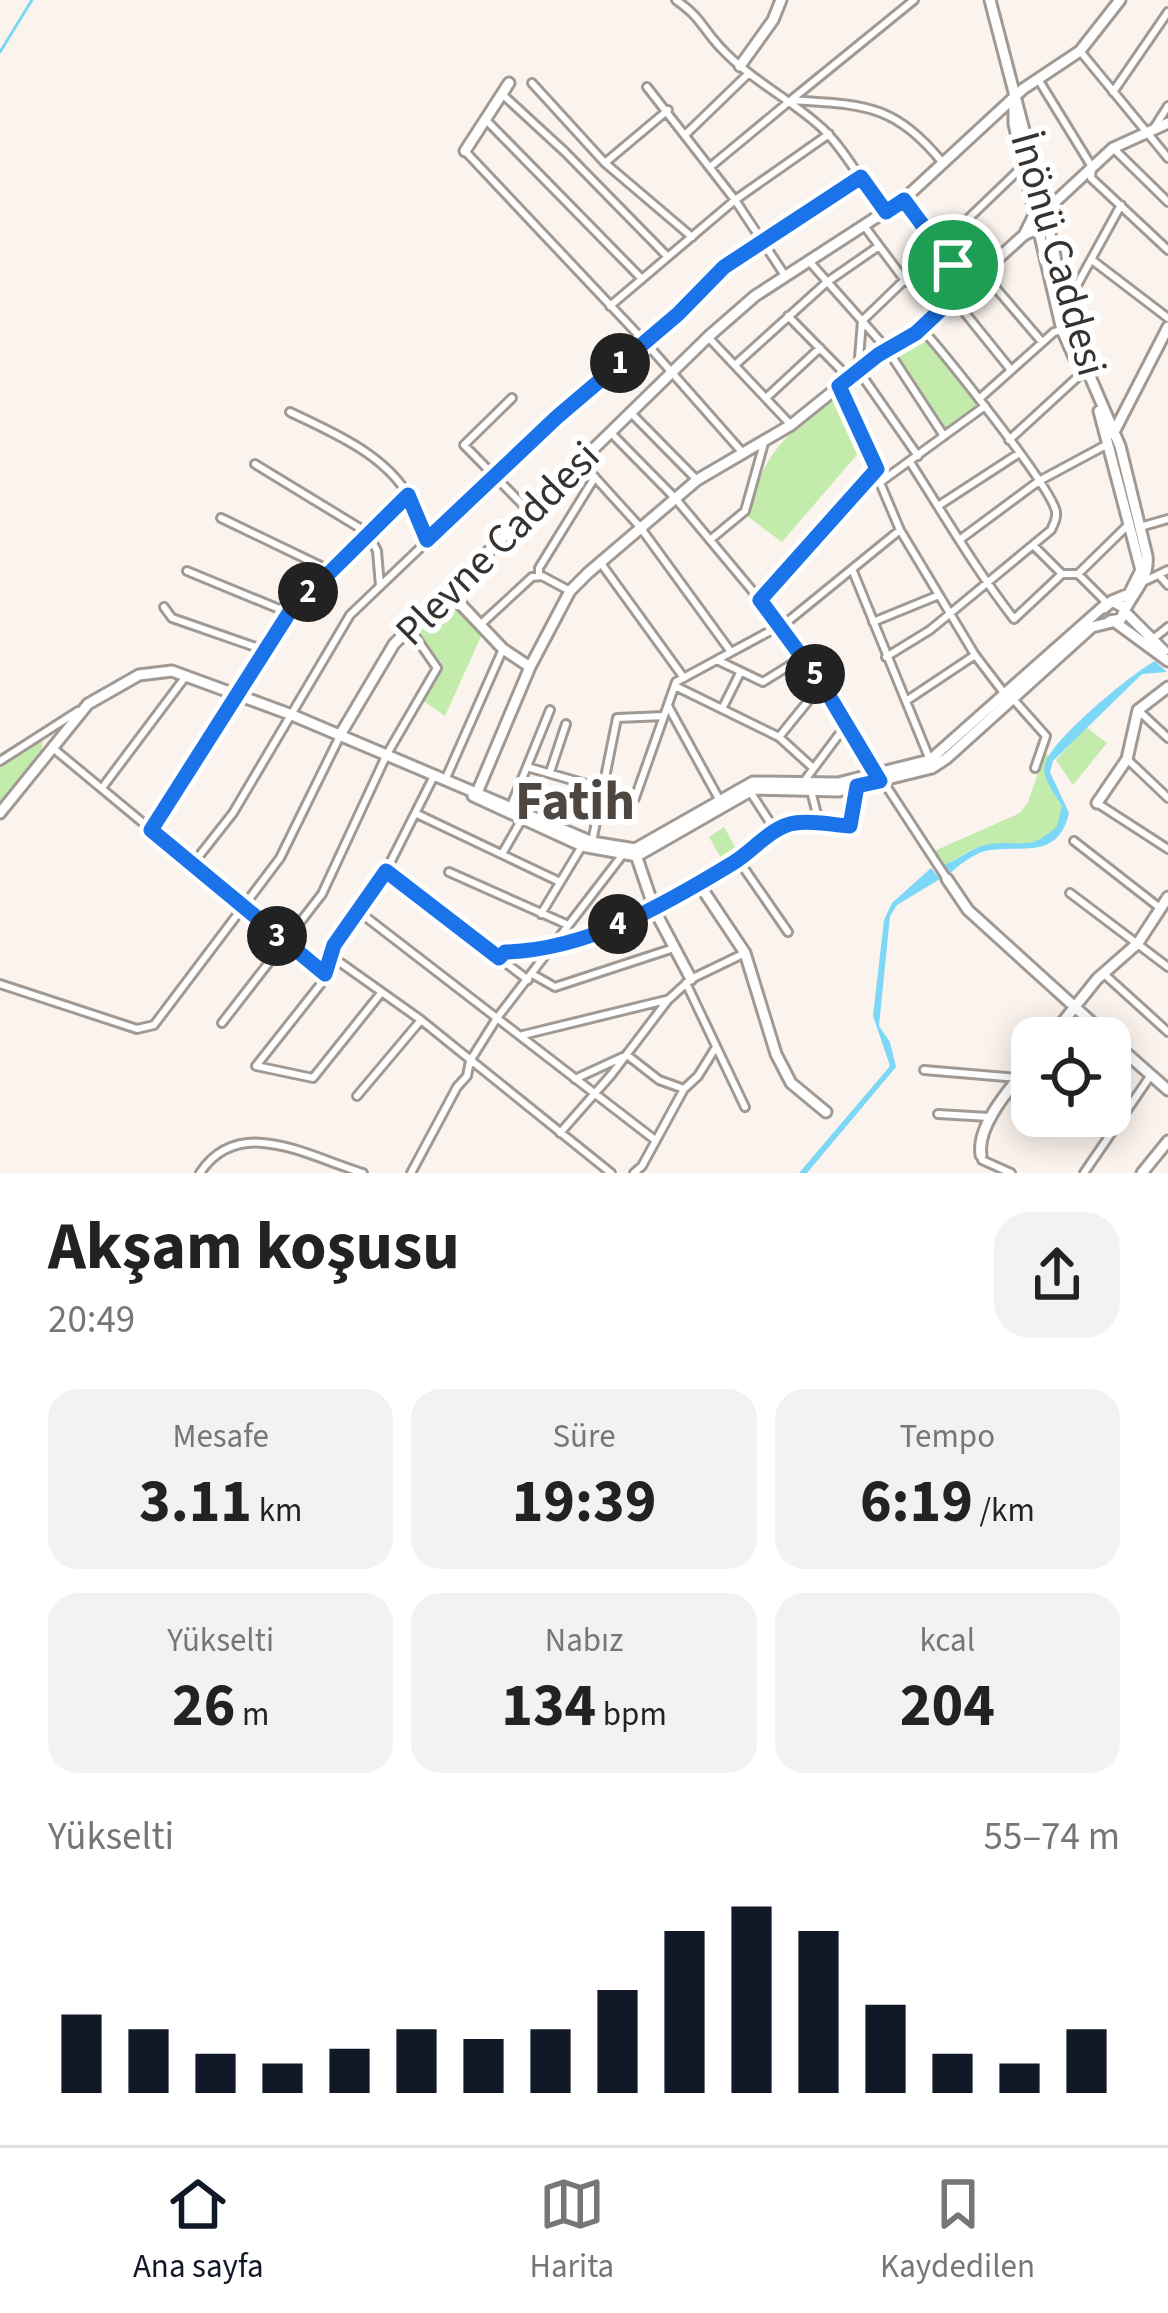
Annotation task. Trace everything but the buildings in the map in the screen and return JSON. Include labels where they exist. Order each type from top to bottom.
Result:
[{"type":"street","points":[[676,0],[701,17],[717,45],[744,70],[791,100],[829,134],[886,212]]},
{"type":"street","points":[[686,134],[744,70],[781,0]]},
{"type":"street","points":[[710,167],[914,0]]},
{"type":"street","name":"İnönü Caddesi","points":[[990,0],[1065,308],[1112,438],[1149,571],[1145,581]]},
{"type":"street","name":"Plevne Caddesi","points":[[340,735],[386,657],[410,628],[706,336],[755,296],[904,200],[1038,79],[1080,50],[1120,0]]},
{"type":"street","points":[[1114,92],[1168,12]]},
{"type":"street","points":[[1080,50],[1168,158]]},
{"type":"street","points":[[1038,79],[1091,167],[1091,178],[1168,250]]},
{"type":"street","points":[[509,83],[465,151],[743,453]]},
{"type":"street","points":[[532,83],[605,163],[692,238]]},
{"type":"street","points":[[647,87],[735,200],[786,277]]},
{"type":"street","points":[[502,94],[668,256]]},
{"type":"street","points":[[791,100],[885,112],[915,130],[944,165]]},
{"type":"street","name":"İnönü Caddesi","points":[[1014,101],[1023,166],[1039,210]]},
{"type":"street","points":[[1149,130],[1168,106]]},
{"type":"street","points":[[605,163],[668,110]]},
{"type":"street","points":[[485,119],[642,279]]},
{"type":"street","points":[[1024,235],[1039,210],[1056,201],[1113,148],[1168,123]]},
{"type":"street","points":[[610,307],[735,200],[829,134]]},
{"type":"street","points":[[1113,148],[1168,202]]},
{"type":"street","points":[[918,456],[858,370],[862,321],[1023,166]]},
{"type":"street","points":[[192,865],[233,813],[350,615],[557,417],[724,267],[861,177]]},
{"type":"street","points":[[904,200],[967,285]]},
{"type":"street","points":[[476,795],[530,667],[570,591],[697,480],[791,425],[858,370],[921,328],[1024,235],[1043,224],[1056,201]]},
{"type":"street","points":[[1065,308],[1121,205]]},
{"type":"street","name":"İnönü Caddesi","points":[[1043,224],[1062,330],[1112,438]]},
{"type":"street","points":[[864,226],[906,281]]},
{"type":"street","points":[[735,365],[827,282],[879,246]]},
{"type":"street","points":[[808,260],[887,350],[944,436]]},
{"type":"street","points":[[1091,260],[1168,318]]},
{"type":"street","points":[[982,272],[1042,343]]},
{"type":"street","points":[[952,298],[1011,371]]},
{"type":"street","points":[[788,315],[844,382],[900,530],[975,655],[1046,736],[1035,768]]},
{"type":"street","points":[[886,657],[930,630],[1051,530],[1056,518],[1053,502],[1039,482],[921,328]]},
{"type":"street","points":[[760,600],[877,476],[910,462],[944,436],[1054,332],[1062,330]]},
{"type":"street","points":[[962,538],[1039,482],[1112,438],[1167,332]]},
{"type":"street","points":[[706,336],[791,425]]},
{"type":"street","points":[[766,398],[820,348]]},
{"type":"street","points":[[1009,440],[1082,373]]},
{"type":"street","points":[[512,398],[464,445],[530,512]]},
{"type":"street","points":[[290,412],[338,434],[386,468],[408,495],[427,540]]},
{"type":"street","points":[[631,413],[697,480]]},
{"type":"street","points":[[611,433],[675,498],[781,625],[968,910],[1086,1017]]},
{"type":"street","points":[[710,540],[745,512],[764,443]]},
{"type":"street","points":[[938,506],[1018,454]]},
{"type":"street","points":[[580,462],[640,527],[731,652]]},
{"type":"street","points":[[910,462],[1014,619],[1062,574],[1078,574],[1136,525],[1168,519]]},
{"type":"street","points":[[256,464],[368,533],[376,551],[380,586]]},
{"type":"street","points":[[539,576],[549,551],[595,477]]},
{"type":"street","points":[[151,830],[289,613],[408,495]]},
{"type":"street","points":[[221,518],[328,570]]},
{"type":"street","name":"İnönü Caddesi","points":[[1108,603],[1129,594],[1141,570],[1136,525]]},
{"type":"street","points":[[527,767],[635,797],[675,686],[781,625],[900,530]]},
{"type":"street","points":[[1032,545],[1062,574]]},
{"type":"street","points":[[600,562],[684,678]]},
{"type":"street","points":[[852,569],[930,760]]},
{"type":"street","points":[[187,571],[289,613]]},
{"type":"street","points":[[0,760],[119,685],[155,670],[186,676],[292,715],[410,764],[522,820],[587,844],[630,853],[750,791],[857,786],[930,760],[1092,627],[1114,622],[1145,581],[1165,573],[1168,585]]},
{"type":"street","points":[[1078,574],[1108,603],[1124,609],[1166,656]]},
{"type":"street","points":[[480,625],[526,581],[539,576],[570,591]]},
{"type":"street","points":[[448,591],[503,649],[530,667]]},
{"type":"street","points":[[873,622],[939,595]]},
{"type":"street","points":[[1108,603],[1104,616],[1166,656]]},
{"type":"street","points":[[412,1173],[497,1018],[567,925],[630,853],[753,782],[806,788],[932,768],[1108,603]]},
{"type":"street","points":[[164,607],[172,618],[264,650]]},
{"type":"street","points":[[1153,639],[1168,627]]},
{"type":"street","points":[[222,1023],[322,894],[387,754],[437,668],[410,628]]},
{"type":"street","points":[[381,993],[313,1078],[259,1070],[257,1064],[313,995],[357,910],[386,871],[503,649]]},
{"type":"street","points":[[906,701],[975,655]]},
{"type":"street","points":[[717,660],[763,682],[803,657]]},
{"type":"street","points":[[722,709],[740,673]]},
{"type":"street","points":[[101,790],[186,676]]},
{"type":"street","points":[[779,737],[822,684]]},
{"type":"street","points":[[675,686],[779,737],[812,767]]},
{"type":"street","points":[[1168,687],[1138,710],[1127,759],[1097,803],[1168,850]]},
{"type":"street","points":[[0,812],[88,704]]},
{"type":"street","points":[[668,706],[719,800]]},
{"type":"street","points":[[511,806],[550,710]]},
{"type":"street","points":[[1138,710],[1168,738]]},
{"type":"street","points":[[541,914],[587,844],[605,787],[617,718],[664,716]]},
{"type":"street","points":[[550,773],[566,724]]},
{"type":"street","points":[[820,824],[806,788],[812,767],[846,725]]},
{"type":"street","points":[[0,984],[137,1029],[154,1025],[280,858],[340,735]]},
{"type":"street","points":[[54,749],[325,974]]},
{"type":"street","points":[[1127,759],[1168,797]]},
{"type":"street","points":[[499,958],[505,952],[549,949],[655,911],[738,860],[775,830],[793,823],[850,826],[857,786]]},
{"type":"street","points":[[750,791],[775,830]]},
{"type":"street","points":[[476,795],[511,806],[587,844]]},
{"type":"street","points":[[417,814],[560,882]]},
{"type":"street","points":[[502,854],[522,820]]},
{"type":"street","points":[[1065,1017],[1138,943],[1165,903],[1074,841]]},
{"type":"street","points":[[630,853],[745,1107]]},
{"type":"street","points":[[738,860],[788,932]]},
{"type":"street","points":[[386,871],[499,958],[555,987],[674,948]]},
{"type":"street","points":[[448,872],[567,925]]},
{"type":"street","points":[[699,884],[746,952],[776,1054],[791,1083],[826,1112]]},
{"type":"street","points":[[1070,892],[1168,967]]},
{"type":"street","points":[[357,910],[655,1140]]},
{"type":"street","points":[[560,1132],[668,1000],[688,981],[746,952]]},
{"type":"street","points":[[331,956],[421,1020],[611,1173]]},
{"type":"street","points":[[1104,974],[1168,1032]]},
{"type":"street","points":[[524,1035],[668,1000]]},
{"type":"street","points":[[357,1096],[421,1020]]},
{"type":"street","points":[[634,1173],[684,1089],[716,1047]]},
{"type":"street","points":[[575,1079],[627,1055]]},
{"type":"street","points":[[627,1055],[659,1080],[684,1089]]},
{"type":"street","points":[[1131,1057],[1168,1090]]},
{"type":"street","points":[[924,1070],[1011,1077]]},
{"type":"street","points":[[1084,1173],[1151,1075]]},
{"type":"street","points":[[1010,1173],[982,1160],[980,1146],[1011,1088]]},
{"type":"street","points":[[938,1114],[992,1117]]},
{"type":"street","points":[[200,1173],[212,1154],[250,1139],[363,1173]]},
{"type":"street","points":[[1142,1173],[1168,1141]]},
{"type":"green space","points":[[925,335],[980,407],[947,431],[893,356]]},
{"type":"green space","points":[[831,397],[840,404],[861,450],[782,542],[747,516],[754,493],[777,448]]},
{"type":"green space","points":[[451,599],[483,632],[445,716],[422,700],[441,662],[414,630]]},
{"type":"green space","points":[[1086,727],[1107,743],[1073,785],[1056,760]]},
{"type":"green space","points":[[43,735],[41,756],[0,802],[0,763]]},
{"type":"green space","points":[[1045,753],[1049,756],[1046,776],[1062,806],[1054,832],[1031,842],[976,848],[941,866],[932,852],[1020,813]]},
{"type":"green space","points":[[724,827],[740,856],[725,865],[709,837]]},
{"type":"water","points":[[1155,661],[1167,672],[1142,674],[1053,761],[1050,772],[1069,813],[1057,838],[1038,847],[984,851],[948,875],[941,866],[974,849],[1038,840],[1057,826],[1062,806],[1044,769],[1051,753],[1094,708]]},
{"type":"water","points":[[931,868],[940,879],[897,905],[890,916],[879,1026],[890,1042],[896,1067],[807,1173],[799,1173],[890,1066],[873,1016],[884,920],[892,903]]},
{"type":"waterway","points":[[0,52],[32,0]]},
{"type":"district","name":"Fatih","points":[[575,802]]},
{"type":"route","points":[[861,177],[886,212],[904,200],[953,265],[967,285],[916,333],[839,386],[877,469],[760,600],[822,684],[877,773],[880,781],[857,786],[850,826],[793,823],[775,830],[753,850],[655,911],[548,951],[505,952],[499,958],[386,871],[334,945],[325,974],[151,830],[289,613],[328,570],[408,495],[427,540],[724,267],[861,177]]}]
